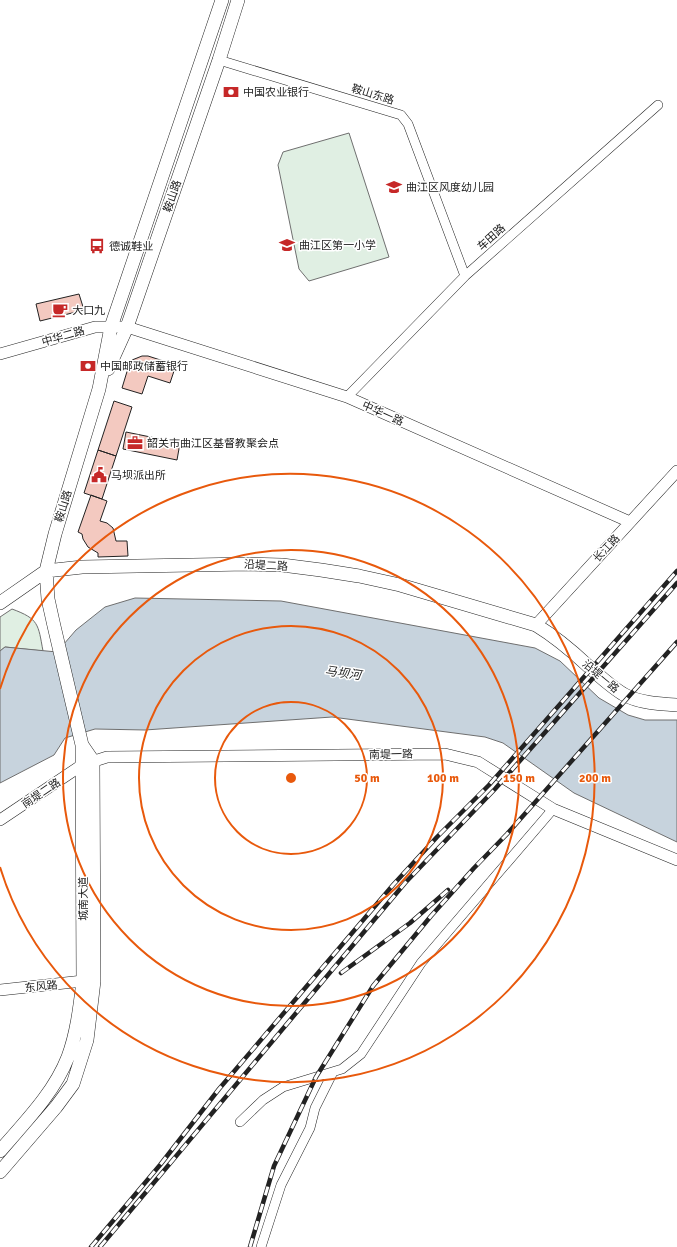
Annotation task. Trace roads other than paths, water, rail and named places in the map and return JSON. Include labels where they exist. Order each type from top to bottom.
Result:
[{"type":"main road","name":"鞍山路","points":[[54,626],[48,599],[46,571],[55,534],[99,389],[111,327],[222,0]]},
{"type":"main road","name":"鞍山路","points":[[99,389],[127,327],[219,60],[238,0]]},
{"type":"main road","name":"沿堤二路","points":[[0,603],[46,571],[82,567],[248,564],[282,565],[358,576],[400,585],[536,625]]},
{"type":"main road","name":"沿堤一路","points":[[536,625],[553,636],[623,694],[641,701],[659,704],[677,704]]},
{"type":"main road","name":"城南大道","points":[[0,1151],[43,1100],[59,1076],[68,1056],[74,1037],[80,1008],[83,981],[88,763],[82,745],[54,626]]},
{"type":"main road","points":[[0,1172],[56,1107],[73,1084],[87,1040],[94,981],[88,763]]},
{"type":"street","name":"鞍山东路","points":[[219,60],[396,114],[404,119],[408,124],[465,276]]},
{"type":"street","name":"车田路","points":[[347,397],[465,276],[658,105]]},
{"type":"street","name":"中华二路","points":[[0,354],[95,327],[127,327]]},
{"type":"street","name":"中华一路","points":[[127,327],[347,397],[630,522]]},
{"type":"street","name":"长江路","points":[[536,625],[677,471]]},
{"type":"street","name":"南堤一路","points":[[88,763],[107,757],[445,754],[478,762],[553,810],[677,860]]},
{"type":"street","name":"南堤二路","points":[[0,820],[88,763]]},
{"type":"street","points":[[240,1122],[263,1100],[283,1087],[342,1069],[360,1054],[421,963],[553,810]]},
{"type":"street","name":"东风路","points":[[0,990],[83,981]]},
{"type":"street","points":[[261,1247],[281,1185],[310,1128],[315,1108],[333,1072]]},
{"type":"water","name":"马坝河","points":[[135,598],[281,601],[535,648],[560,661],[599,698],[628,715],[645,720],[677,720],[677,842],[574,793],[503,743],[485,737],[332,717],[145,730],[95,729],[65,738],[54,755],[0,783],[0,651],[5,647],[57,652],[76,630],[105,607]]},
{"type":"railway","points":[[91,1247],[160,1165],[219,1089],[393,885],[437,837],[489,785],[677,571]]},
{"type":"railway","points":[[100,1247],[405,883],[495,789],[677,583]]},
{"type":"railway","points":[[250,1247],[274,1166],[316,1077],[373,986],[431,916],[507,834],[677,642]]},
{"type":"railway","points":[[341,973],[410,923],[448,890]]},
{"type":"place","name":"中国农业银行","points":[[231,92]]},
{"type":"place","name":"曲江区风度幼儿园","points":[[394,187]]},
{"type":"place","name":"曲江区第一小学","points":[[287,245]]},
{"type":"place","name":"德诚鞋业","points":[[97,246]]},
{"type":"place","name":"大口九","points":[[60,310]]},
{"type":"place","name":"中国邮政储蓄银行","points":[[88,366]]},
{"type":"place","name":"韶关市曲江区基督教聚会点","points":[[135,443]]},
{"type":"place","name":"马坝派出所","points":[[99,475]]}]
